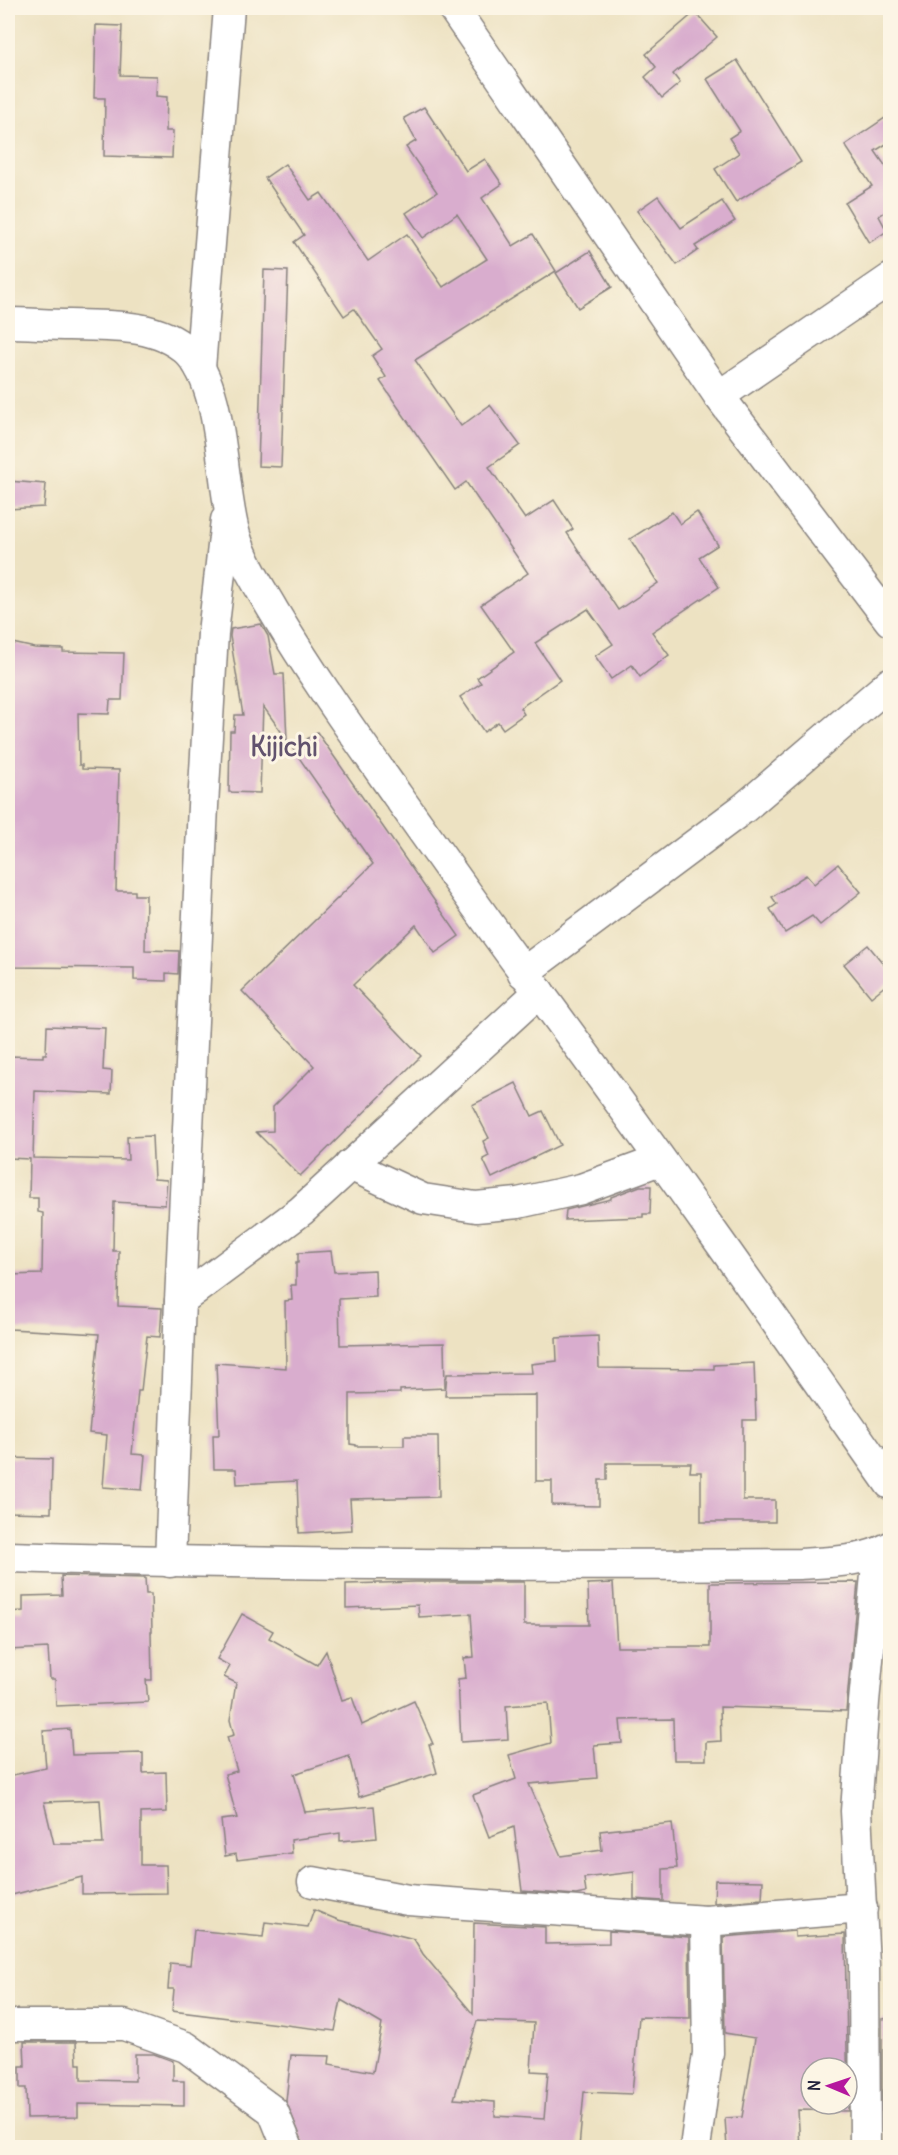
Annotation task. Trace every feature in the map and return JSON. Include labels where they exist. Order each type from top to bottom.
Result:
[{"type":"street","points":[[200,368],[229,8]]},
{"type":"street","points":[[453,8],[719,396],[891,621]]},
{"type":"street","points":[[719,396],[891,279]]},
{"type":"street","points":[[8,323],[117,326],[151,332],[184,348],[200,368],[209,392],[219,435],[228,505],[235,537],[247,565],[306,666],[891,1484]]},
{"type":"street","points":[[170,1562],[180,1301],[213,633],[228,505]]},
{"type":"street","points":[[180,1301],[301,1211],[350,1166],[531,982],[744,808],[891,683]]},
{"type":"street","points":[[350,1166],[423,1199],[476,1207],[518,1203],[580,1189],[660,1160]]},
{"type":"street","points":[[8,1557],[170,1562],[439,1565],[800,1564],[846,1560],[884,1551],[864,1702],[856,1811],[862,1908],[865,2148]]},
{"type":"street","points":[[313,1882],[408,1900],[706,1921],[862,1908]]},
{"type":"street","points":[[695,2148],[708,2053],[706,1921]]},
{"type":"street","points":[[8,2025],[124,2025],[186,2047],[273,2111],[288,2148]]},
{"type":"building","points":[[695,12],[717,37],[673,74],[680,83],[662,98],[645,77],[656,67],[646,54]]},
{"type":"building","points":[[96,25],[122,26],[120,75],[157,76],[156,96],[167,97],[166,131],[173,131],[172,158],[104,156],[105,98],[94,98]]},
{"type":"building","points":[[737,60],[801,162],[736,202],[715,169],[739,153],[729,138],[740,131],[707,79]]},
{"type":"building","points":[[424,107],[466,171],[485,159],[502,184],[482,198],[513,246],[533,234],[556,271],[415,360],[461,426],[490,405],[520,445],[489,467],[525,519],[554,500],[573,529],[567,533],[618,610],[658,583],[630,539],[672,512],[680,524],[697,512],[718,545],[699,557],[719,587],[652,632],[669,655],[640,677],[632,665],[611,679],[595,656],[613,644],[588,609],[535,643],[560,680],[520,708],[524,714],[503,729],[498,722],[484,732],[460,697],[481,683],[477,678],[514,652],[481,605],[528,573],[466,482],[455,490],[380,381],[386,377],[372,356],[382,349],[354,309],[344,316],[294,242],[304,235],[265,178],[285,164],[310,200],[321,193],[368,261],[407,234],[443,287],[487,259],[457,214],[423,238],[406,213],[437,192],[406,147],[416,141],[404,118]]},
{"type":"building","points":[[891,114],[891,141],[875,151],[891,174],[891,213],[888,210],[879,216],[887,231],[869,243],[845,203],[872,186],[845,145]]},
{"type":"building","points":[[658,196],[681,228],[722,201],[735,221],[695,246],[698,250],[677,265],[637,211]]},
{"type":"building","points":[[590,251],[612,287],[578,308],[556,273]]},
{"type":"building","points":[[264,270],[288,271],[281,467],[258,466]]},
{"type":"building","points":[[8,481],[46,484],[44,507],[8,509]]},
{"type":"building","points":[[261,624],[268,636],[275,674],[284,674],[287,740],[263,706],[260,793],[229,792],[230,731],[234,731],[235,715],[243,715],[230,636],[231,629]]},
{"type":"building","points":[[8,642],[35,648],[63,649],[63,652],[124,653],[122,700],[110,700],[109,714],[78,713],[79,765],[82,765],[82,769],[119,770],[116,891],[135,891],[135,895],[146,895],[145,950],[179,951],[178,974],[166,973],[166,981],[134,980],[134,968],[8,967]]},
{"type":"building","points":[[317,732],[459,936],[435,953],[416,925],[353,985],[421,1056],[300,1176],[256,1132],[273,1131],[273,1107],[314,1066],[242,991],[373,864],[293,749]]},
{"type":"building","points":[[838,864],[861,892],[820,925],[812,916],[785,933],[770,909],[777,904],[772,897],[806,875],[814,884]]},
{"type":"building","points":[[868,945],[891,973],[891,981],[871,997],[844,964]]},
{"type":"building","points":[[47,1026],[105,1028],[103,1070],[112,1071],[111,1094],[35,1091],[33,1158],[128,1160],[127,1137],[152,1136],[154,1179],[167,1180],[165,1205],[114,1202],[113,1251],[119,1251],[118,1306],[162,1308],[160,1337],[147,1336],[141,1391],[138,1391],[132,1454],[145,1455],[142,1490],[103,1487],[107,1435],[89,1433],[99,1334],[10,1329],[11,1307],[8,1307],[8,1275],[42,1274],[43,1213],[38,1212],[38,1198],[29,1198],[30,1159],[8,1158],[8,1056],[43,1057],[43,1054],[46,1054]]},
{"type":"building","points":[[516,1083],[532,1116],[543,1111],[560,1145],[492,1178],[483,1159],[489,1156],[483,1141],[489,1138],[472,1105]]},
{"type":"building","points":[[640,1186],[651,1186],[650,1214],[643,1214],[643,1217],[565,1220],[566,1210],[611,1199],[611,1197]]},
{"type":"building","points":[[331,1251],[334,1272],[375,1270],[376,1297],[339,1299],[340,1345],[444,1343],[445,1388],[400,1390],[400,1393],[350,1394],[350,1444],[404,1446],[404,1436],[438,1436],[439,1497],[350,1499],[352,1530],[299,1533],[297,1481],[237,1484],[236,1469],[214,1469],[213,1435],[219,1435],[216,1363],[286,1368],[285,1301],[292,1300],[291,1285],[296,1285],[298,1253]]},
{"type":"building","points":[[598,1336],[599,1368],[714,1369],[714,1365],[754,1363],[756,1420],[743,1420],[743,1500],[775,1500],[775,1522],[701,1522],[701,1472],[690,1472],[691,1463],[607,1463],[607,1480],[599,1480],[599,1506],[552,1505],[552,1481],[536,1481],[536,1395],[445,1396],[447,1374],[532,1373],[531,1364],[557,1361],[556,1338]]},
{"type":"building","points":[[8,1458],[52,1459],[51,1513],[8,1512]]},
{"type":"building","points":[[61,1576],[145,1578],[146,1594],[151,1594],[152,1632],[152,1680],[146,1680],[148,1702],[56,1706],[55,1679],[50,1679],[48,1648],[8,1650],[8,1612],[23,1611],[23,1596],[62,1595]]},
{"type":"building","points":[[524,1582],[524,1625],[589,1625],[588,1584],[613,1583],[617,1647],[710,1647],[710,1583],[858,1582],[846,1711],[720,1707],[721,1741],[706,1742],[706,1760],[674,1760],[673,1719],[620,1720],[622,1743],[594,1745],[597,1778],[529,1784],[561,1856],[602,1850],[600,1831],[672,1823],[677,1868],[663,1869],[663,1901],[634,1899],[634,1872],[584,1878],[586,1893],[576,1895],[522,1891],[514,1827],[489,1837],[473,1795],[516,1779],[509,1755],[551,1743],[548,1703],[506,1706],[508,1739],[461,1742],[458,1679],[466,1678],[464,1658],[474,1657],[471,1614],[419,1617],[418,1605],[346,1608],[346,1584]]},
{"type":"building","points":[[242,1614],[273,1631],[269,1638],[317,1665],[326,1651],[342,1700],[352,1697],[362,1725],[414,1701],[433,1744],[429,1744],[437,1773],[359,1797],[349,1756],[294,1774],[305,1812],[374,1806],[377,1838],[340,1841],[340,1833],[291,1840],[292,1853],[237,1860],[236,1854],[225,1856],[221,1820],[237,1818],[225,1774],[237,1771],[227,1737],[234,1735],[230,1720],[236,1683],[224,1677],[230,1666],[217,1659]]},
{"type":"building","points":[[70,1729],[72,1755],[143,1753],[143,1773],[166,1772],[167,1812],[141,1813],[141,1865],[166,1865],[167,1893],[82,1894],[82,1877],[8,1896],[8,1776],[46,1768],[43,1731]],"holes":[[[100,1800],[103,1844],[54,1844],[44,1802]]]},
{"type":"building","points":[[715,1880],[763,1881],[762,1899],[714,1903]]},
{"type":"building","points":[[314,1910],[338,1920],[414,1939],[423,1954],[473,2014],[474,1923],[545,1927],[545,1944],[609,1943],[609,1931],[689,1937],[690,2018],[639,2017],[632,2094],[584,2092],[579,2148],[305,2148],[286,2101],[291,2055],[330,2056],[329,2064],[373,2072],[382,2024],[341,2000],[335,2031],[172,2011],[174,1989],[168,1989],[170,1963],[190,1965],[194,1930],[263,1937],[265,1922],[308,1927]],"holes":[[[477,2021],[534,2023],[531,2071],[548,2072],[544,2119],[495,2116],[495,2102],[454,2099]]]},
{"type":"building","points":[[795,1931],[795,1937],[845,1934],[847,2056],[799,2056],[800,2148],[727,2148],[725,2118],[742,2117],[755,2038],[725,2033],[723,1937]]},
{"type":"building","points":[[891,2018],[891,2111],[882,2111],[882,2019]]},
{"type":"building","points":[[24,2042],[76,2042],[77,2064],[81,2064],[81,2080],[135,2081],[135,2054],[154,2054],[173,2061],[173,2081],[184,2081],[184,2106],[78,2104],[78,2117],[27,2118],[26,2088],[20,2088],[20,2066],[25,2066]]},
{"type":"district","name":"Kijichi","points":[[284,746]]}]
